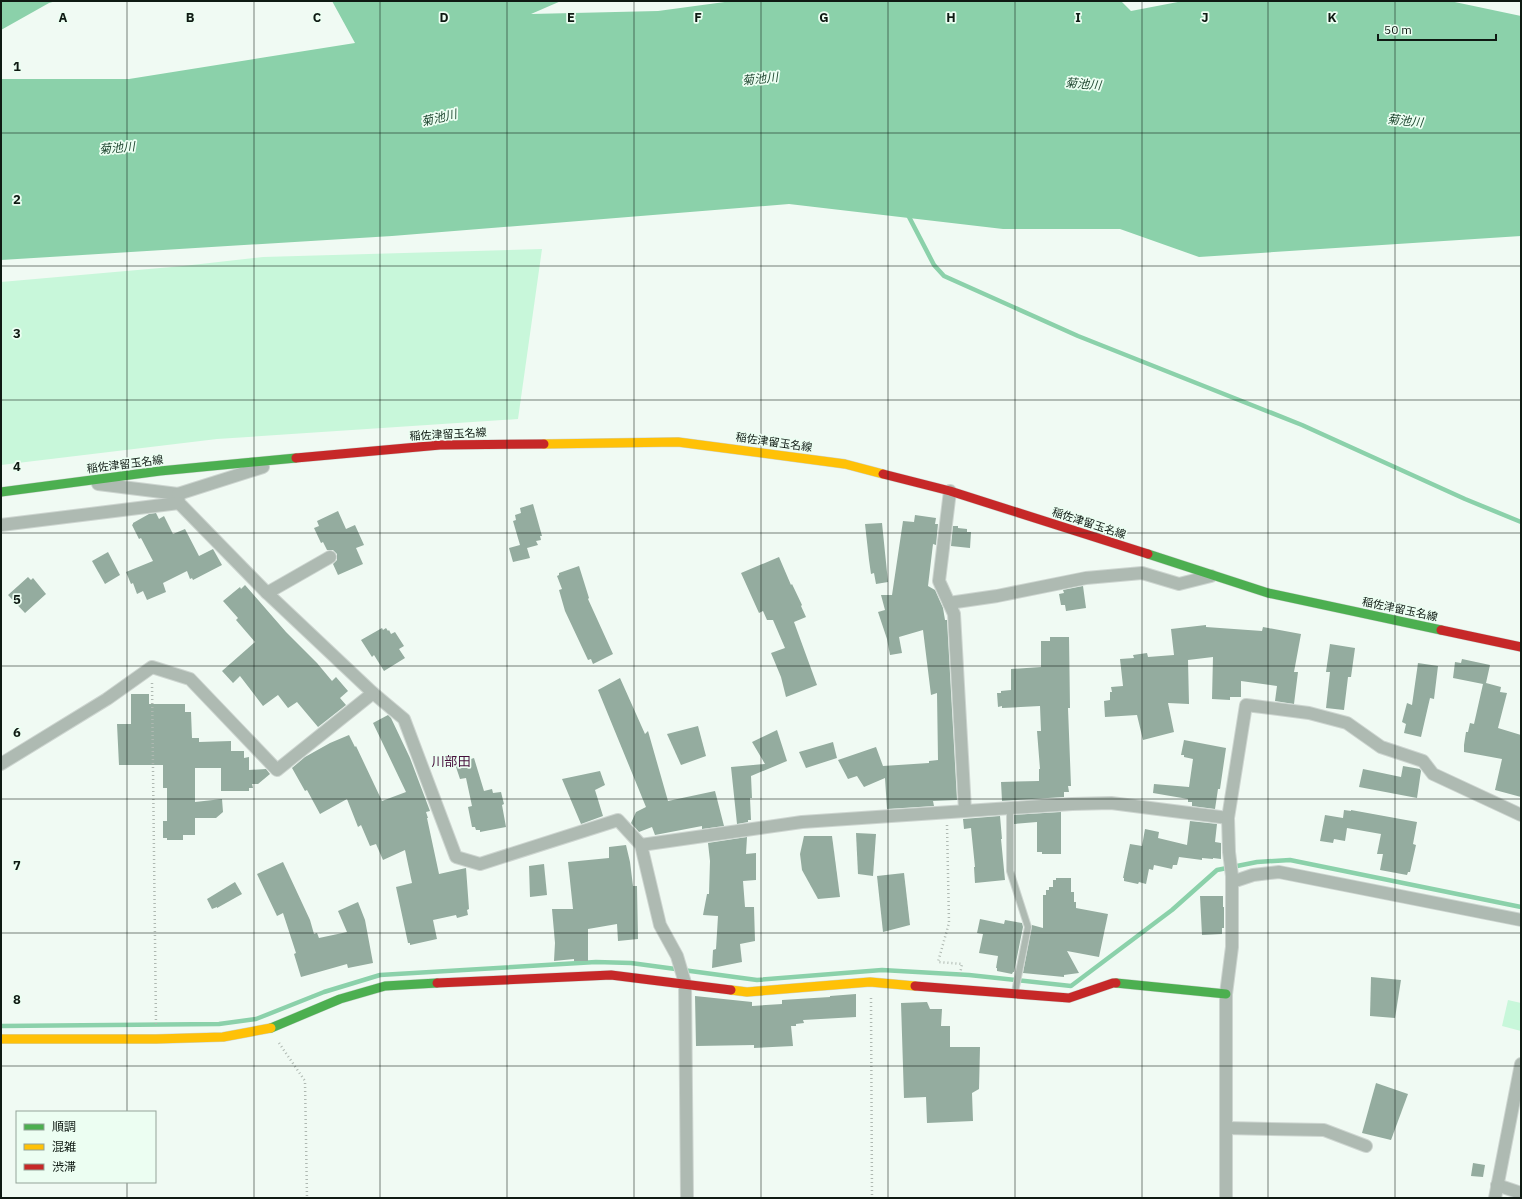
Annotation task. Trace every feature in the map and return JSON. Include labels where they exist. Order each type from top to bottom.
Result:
[{"type":"main road","name":"稲佐津留玉名線","points":[[1,492],[160,471],[440,445],[678,442],[844,464],[950,491],[1268,593],[1521,647]]},
{"type":"main road","points":[[1,1039],[156,1039],[223,1037],[269,1029],[340,999],[385,986],[611,975],[685,983],[747,992],[870,982],[1015,992],[1069,998],[1113,983],[1226,994]]},
{"type":"street","points":[[1,525],[179,499],[287,459]]},
{"type":"street","points":[[77,482],[179,499],[267,593],[373,694],[404,719],[456,857],[480,864],[618,820],[641,846],[660,925],[677,956],[685,983],[687,1198]]},
{"type":"street","points":[[950,491],[939,581],[954,614],[964,810]]},
{"type":"street","points":[[267,593],[330,557]]},
{"type":"street","points":[[949,603],[997,596],[1086,578],[1142,573],[1179,584],[1214,575]]},
{"type":"street","points":[[1,764],[107,699],[152,667],[190,679],[277,770],[373,694]]},
{"type":"street","points":[[1226,1198],[1226,994],[1232,947],[1232,879],[1229,852],[1228,818],[1246,705],[1309,713],[1347,723],[1381,747],[1423,761],[1433,774],[1521,815]]},
{"type":"street","points":[[641,846],[802,822],[1072,804],[1111,803],[1228,818]]},
{"type":"street","points":[[1232,879],[1279,872],[1521,920]]},
{"type":"street","points":[[1495,1198],[1521,1064]]},
{"type":"street","points":[[1226,1128],[1324,1130],[1366,1146]]},
{"type":"street","points":[[1497,1185],[1521,1192]]},
{"type":"lane","points":[[1010,808],[1010,870],[1028,927],[1015,992]]},
{"type":"path","points":[[152,667],[156,1014]]},
{"type":"path","points":[[947,812],[949,923],[938,962],[962,964]]},
{"type":"path","points":[[870,982],[872,1198]]},
{"type":"path","points":[[269,1029],[305,1081],[307,1198]]},
{"type":"shaded area","points":[[542,249],[518,419],[217,439],[1,465],[1,282],[183,266],[263,257]]},
{"type":"shaded area","points":[[1508,1000],[1521,1003],[1521,1031],[1502,1026]]},
{"type":"water","points":[[1,1],[56,1],[49,3],[1,30]]},
{"type":"water","name":"菊池川","points":[[332,1],[561,1],[531,14],[658,11],[732,1],[1121,1],[1131,11],[1183,1],[1450,1],[1521,16],[1521,236],[1199,257],[1120,229],[1003,229],[789,204],[392,236],[1,260],[1,79],[129,79],[355,43]]},
{"type":"building","points":[[533,504],[542,536],[540,536],[541,540],[536,541],[538,545],[527,548],[530,558],[513,562],[509,548],[520,545],[513,521],[516,520],[515,515],[521,513],[520,508]]},
{"type":"building","points":[[338,511],[346,529],[355,525],[364,545],[356,548],[363,564],[338,575],[333,564],[337,560],[337,554],[333,550],[327,550],[323,542],[321,543],[314,528],[319,526],[317,521]]},
{"type":"building","points":[[156,513],[159,519],[164,516],[173,534],[185,529],[199,556],[213,549],[222,565],[193,580],[192,578],[190,579],[187,571],[163,583],[166,592],[147,600],[143,591],[137,594],[133,583],[131,584],[126,572],[153,561],[141,538],[139,539],[132,525],[149,514]]},
{"type":"building","points":[[915,515],[936,518],[935,524],[938,524],[936,545],[933,544],[928,586],[935,590],[943,608],[945,620],[947,620],[957,800],[933,801],[934,806],[887,809],[885,778],[864,787],[857,776],[848,779],[838,760],[876,747],[883,766],[929,763],[929,761],[938,760],[937,693],[931,695],[923,630],[899,637],[902,653],[890,655],[887,639],[878,612],[885,610],[881,595],[892,595],[903,521],[914,522]]},
{"type":"building","points":[[882,523],[888,582],[876,584],[874,573],[871,574],[865,524]]},
{"type":"building","points":[[953,526],[967,529],[967,532],[971,532],[970,548],[951,546]]},
{"type":"building","points":[[108,552],[120,575],[105,584],[92,561]]},
{"type":"building","points":[[779,557],[791,585],[792,584],[802,605],[801,606],[806,617],[794,622],[817,685],[786,697],[781,677],[771,653],[785,648],[773,620],[767,620],[763,611],[759,613],[741,573]]},
{"type":"building","points":[[579,566],[589,598],[588,599],[613,654],[593,664],[591,659],[588,660],[565,611],[559,590],[562,589],[557,576],[559,573]]},
{"type":"building","points":[[28,577],[31,580],[33,578],[46,594],[25,613],[8,595]]},
{"type":"building","points":[[245,585],[332,681],[336,677],[348,691],[340,698],[346,705],[318,727],[297,702],[288,708],[278,695],[263,706],[240,676],[233,683],[222,671],[255,642],[236,620],[238,618],[223,601],[240,587],[241,589]]},
{"type":"building","points":[[1083,586],[1086,608],[1066,611],[1065,605],[1061,605],[1059,594],[1064,593],[1063,590]]},
{"type":"building","points":[[1206,625],[1206,627],[1262,631],[1263,627],[1301,634],[1294,672],[1298,672],[1294,704],[1275,701],[1277,686],[1241,681],[1241,697],[1230,697],[1230,700],[1212,699],[1213,657],[1188,660],[1189,704],[1168,703],[1174,732],[1143,740],[1137,715],[1105,717],[1104,701],[1110,700],[1110,692],[1112,692],[1111,687],[1123,686],[1120,659],[1134,658],[1133,655],[1147,653],[1148,657],[1174,655],[1171,629]]},
{"type":"building","points":[[382,628],[383,630],[386,628],[388,631],[389,630],[391,634],[395,632],[404,646],[399,649],[405,658],[384,671],[374,655],[372,657],[361,640]]},
{"type":"building","points":[[1050,637],[1069,637],[1070,708],[1068,708],[1071,786],[1068,786],[1069,792],[1064,792],[1064,797],[1002,801],[1001,782],[1039,781],[1040,769],[1037,731],[1041,731],[1040,706],[998,707],[997,693],[1011,690],[1011,669],[1041,667],[1041,641],[1050,641]]},
{"type":"building","points":[[1330,644],[1355,648],[1351,677],[1348,677],[1344,710],[1326,708],[1330,672],[1326,672]]},
{"type":"building","points":[[1462,659],[1490,665],[1486,683],[1501,687],[1500,692],[1507,693],[1498,728],[1521,735],[1521,797],[1495,790],[1502,759],[1464,752],[1466,732],[1468,732],[1470,723],[1474,724],[1483,684],[1453,678],[1455,662],[1461,663]]},
{"type":"building","points":[[1418,663],[1438,666],[1434,699],[1430,698],[1421,737],[1404,733],[1406,724],[1402,722],[1407,703],[1412,705]]},
{"type":"building","points":[[620,678],[645,734],[648,731],[668,801],[715,791],[724,826],[702,829],[702,826],[655,835],[652,827],[639,832],[631,823],[636,812],[646,807],[598,690]]},
{"type":"building","points":[[131,694],[149,694],[149,704],[185,704],[185,712],[191,712],[192,738],[199,738],[199,742],[231,741],[231,751],[244,751],[244,758],[249,757],[249,770],[266,769],[270,774],[258,784],[252,784],[253,788],[249,788],[249,791],[221,791],[221,768],[195,768],[195,802],[222,799],[223,812],[216,818],[195,818],[195,835],[183,835],[183,840],[167,840],[167,838],[163,838],[163,821],[167,821],[167,788],[163,788],[163,765],[119,765],[117,724],[131,724]]},
{"type":"building","points":[[388,715],[391,718],[410,758],[430,811],[426,812],[439,874],[466,868],[469,909],[467,910],[468,915],[457,918],[456,915],[433,920],[437,939],[410,945],[410,943],[408,943],[396,887],[412,883],[405,850],[383,860],[376,844],[370,846],[361,825],[358,827],[347,799],[320,814],[307,790],[305,791],[292,768],[305,757],[330,743],[349,735],[355,747],[356,746],[382,801],[406,792],[373,723]]},
{"type":"building","points":[[698,726],[706,756],[681,765],[667,734]]},
{"type":"building","points":[[777,730],[787,761],[751,776],[751,820],[737,824],[731,767],[765,764],[752,742]]},
{"type":"building","points":[[1184,740],[1226,748],[1220,789],[1218,789],[1215,809],[1192,806],[1192,802],[1188,802],[1188,799],[1153,793],[1154,784],[1189,787],[1193,759],[1181,755]]},
{"type":"building","points":[[833,742],[837,758],[806,768],[799,752]]},
{"type":"building","points":[[474,758],[484,791],[492,789],[493,793],[501,792],[504,804],[502,805],[506,827],[480,832],[480,830],[476,830],[475,827],[472,827],[468,807],[472,806],[466,778],[460,779],[455,764]]},
{"type":"building","points":[[1403,766],[1420,769],[1421,771],[1417,798],[1359,787],[1363,769],[1401,777]]},
{"type":"building","points":[[600,771],[605,785],[595,790],[603,816],[581,824],[562,779]]},
{"type":"building","points":[[1344,810],[1417,822],[1413,844],[1416,845],[1410,872],[1408,872],[1407,875],[1380,870],[1383,854],[1377,854],[1381,834],[1347,828],[1345,841],[1334,839],[1333,843],[1320,841],[1325,815],[1343,818]]},
{"type":"building","points":[[1061,812],[1061,854],[1042,854],[1042,852],[1037,852],[1037,822],[1014,824],[1014,815]]},
{"type":"building","points":[[1000,816],[1005,880],[975,883],[971,828],[964,829],[963,819]]},
{"type":"building","points":[[1190,821],[1217,824],[1215,842],[1221,843],[1221,859],[1202,858],[1202,860],[1179,857],[1177,865],[1173,865],[1172,869],[1154,865],[1153,870],[1149,869],[1146,884],[1124,881],[1123,878],[1130,844],[1142,846],[1145,829],[1159,832],[1158,838],[1187,845]]},
{"type":"building","points":[[856,833],[876,834],[873,876],[858,874]]},
{"type":"building","points":[[804,836],[832,836],[840,897],[818,899],[802,870],[800,854]]},
{"type":"building","points":[[747,837],[746,854],[756,853],[756,880],[743,881],[745,907],[754,907],[755,941],[740,944],[742,962],[712,968],[713,950],[716,949],[718,916],[703,915],[707,894],[709,894],[710,861],[708,843]]},
{"type":"building","points":[[626,845],[633,886],[637,886],[638,939],[618,941],[617,924],[588,929],[588,961],[574,961],[574,959],[554,961],[555,943],[552,909],[573,909],[568,862],[609,858],[609,847]]},
{"type":"building","points":[[283,862],[310,920],[314,934],[317,933],[319,938],[347,932],[338,911],[358,902],[365,920],[373,963],[348,968],[347,964],[301,977],[294,954],[296,953],[283,913],[277,916],[257,874]]},
{"type":"building","points":[[544,864],[547,895],[530,897],[529,866]]},
{"type":"building","points":[[904,873],[910,925],[883,932],[877,876]]},
{"type":"building","points":[[1056,878],[1071,878],[1071,892],[1074,892],[1074,902],[1076,902],[1076,908],[1108,914],[1099,957],[1067,951],[1079,973],[1064,975],[1064,977],[1023,973],[1032,925],[1043,928],[1043,895],[1046,895],[1046,890],[1049,890],[1049,887],[1053,887],[1053,880],[1056,880]]},
{"type":"building","points":[[235,882],[242,894],[217,908],[212,909],[207,899]]},
{"type":"building","points":[[1200,896],[1223,896],[1224,928],[1222,928],[1222,934],[1202,935]]},
{"type":"building","points":[[980,919],[1004,924],[1005,920],[1022,923],[1023,927],[1014,972],[1012,974],[997,971],[998,956],[979,953],[983,934],[977,933]]},
{"type":"building","points":[[1371,977],[1401,980],[1395,1018],[1370,1016]]},
{"type":"building","points":[[856,994],[856,1017],[803,1020],[804,1023],[791,1026],[793,1046],[754,1048],[754,1045],[696,1046],[695,996],[752,1002],[752,1006],[782,1004],[782,1000]]},
{"type":"building","points":[[927,1002],[930,1009],[942,1009],[941,1026],[950,1026],[950,1047],[980,1047],[979,1089],[972,1093],[973,1121],[927,1123],[926,1097],[904,1098],[901,1003]]},
{"type":"building","points":[[1376,1083],[1408,1094],[1391,1140],[1362,1133]]},
{"type":"building","points":[[1473,1163],[1485,1165],[1483,1177],[1471,1176]]},
{"type":"waterway","points":[[907,213],[934,265],[944,276],[1078,336],[1302,425],[1465,499],[1521,522]]},
{"type":"waterway","points":[[1,1026],[219,1024],[256,1019],[324,992],[380,975],[596,962],[631,963],[757,980],[882,970],[969,975],[1071,986],[1172,910],[1217,870],[1257,862],[1290,860],[1521,907]]},
{"type":"traffic: fast","points":[[1,492],[160,471],[296,458]]},
{"type":"traffic: fast","points":[[1148,554],[1268,593],[1441,630]]},
{"type":"traffic: fast","points":[[271,1028],[340,999],[385,986],[437,983]]},
{"type":"traffic: fast","points":[[1116,983],[1226,994]]},
{"type":"traffic: slow","points":[[544,444],[678,442],[845,464],[883,474]]},
{"type":"traffic: slow","points":[[731,990],[747,992],[870,982],[915,986]]},
{"type":"traffic: slow","points":[[1,1039],[156,1039],[223,1037],[271,1028]]},
{"type":"traffic: jam","points":[[296,458],[440,445],[544,444]]},
{"type":"traffic: jam","points":[[883,474],[950,491],[1148,554]]},
{"type":"traffic: jam","points":[[1441,630],[1521,647]]},
{"type":"traffic: jam","points":[[437,983],[611,975],[731,990]]},
{"type":"traffic: jam","points":[[915,986],[1069,998],[1116,983]]},
{"type":"district","name":"川部田","points":[[451,761]]}]
